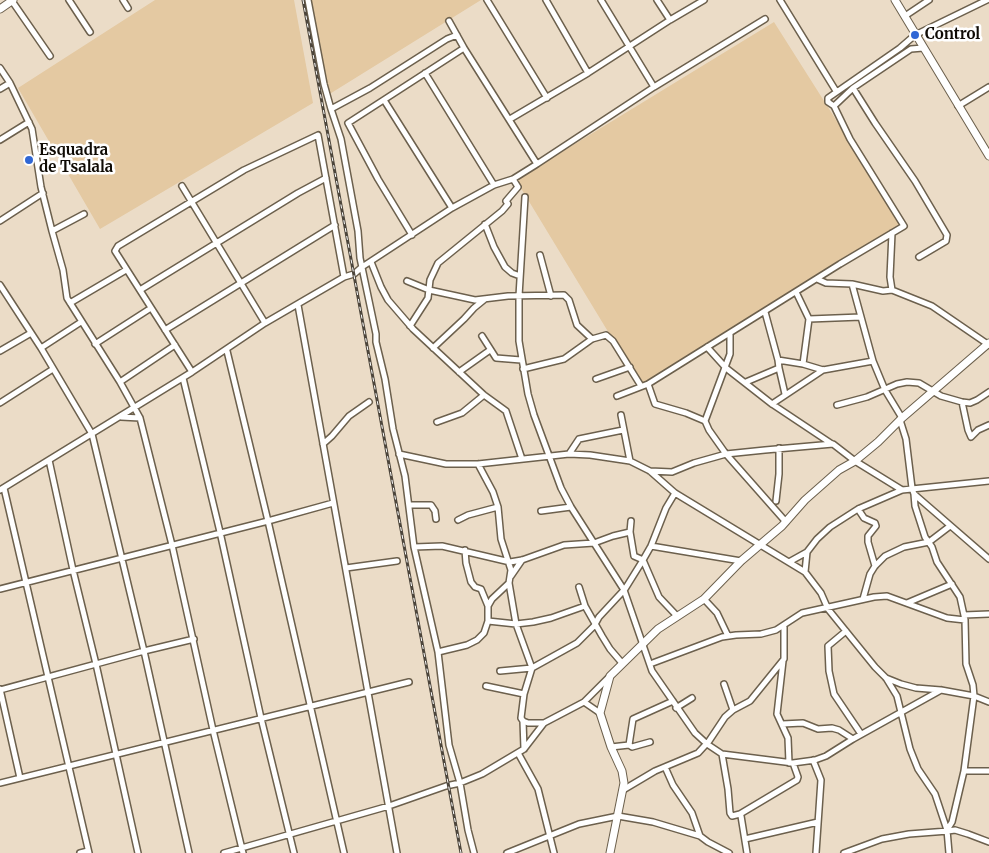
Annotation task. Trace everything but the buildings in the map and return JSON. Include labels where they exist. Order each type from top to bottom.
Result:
[{"type":"street","points":[[0,8],[13,0],[50,56]]},
{"type":"street","points":[[69,0],[90,32]]},
{"type":"street","points":[[123,0],[128,8]]},
{"type":"street","points":[[308,0],[324,84],[340,139],[358,231],[362,267],[409,504],[414,548],[438,652],[449,745],[460,783],[474,853]]},
{"type":"street","points":[[487,0],[547,98]]},
{"type":"street","points":[[546,0],[588,73]]},
{"type":"street","points":[[601,0],[654,88]]},
{"type":"street","points":[[657,0],[670,20]]},
{"type":"street","points":[[510,119],[588,73],[704,0]]},
{"type":"street","points":[[895,0],[989,156]]},
{"type":"street","points":[[905,16],[929,0]]},
{"type":"street","points":[[617,396],[648,384],[904,226],[850,140],[834,106],[828,102],[828,98],[900,48],[915,35],[987,0]]},
{"type":"street","points":[[782,1],[836,91]]},
{"type":"street","points":[[80,853],[89,852],[2,489],[183,378],[265,323],[344,277],[354,274],[452,208],[494,185],[512,179],[537,164],[765,19]]},
{"type":"street","points":[[449,21],[537,164]]},
{"type":"street","points":[[331,109],[457,35]]},
{"type":"street","points":[[412,235],[348,125],[349,122],[464,48]]},
{"type":"street","points":[[900,48],[903,48],[905,53]]},
{"type":"street","points":[[834,106],[853,88],[911,49],[923,48]]},
{"type":"street","points":[[0,68],[10,83],[33,133],[43,193],[63,270],[65,292],[81,322],[120,382],[140,418],[172,545],[213,730],[243,851]]},
{"type":"street","points":[[425,73],[494,185]]},
{"type":"street","points":[[0,89],[10,83]]},
{"type":"street","points":[[958,106],[989,87]]},
{"type":"street","points":[[853,88],[915,181],[947,236],[946,242],[919,257]]},
{"type":"street","points":[[384,100],[452,208]]},
{"type":"street","points":[[0,140],[29,122]]},
{"type":"street","points":[[192,372],[126,270],[116,249],[244,170],[317,135],[320,137],[344,277]]},
{"type":"street","points":[[140,290],[326,178]]},
{"type":"street","points":[[410,326],[428,298],[430,280],[438,263],[500,213],[508,204],[506,201],[518,187],[512,179]]},
{"type":"street","points":[[182,186],[193,201],[216,243],[265,323]]},
{"type":"street","points":[[0,221],[43,193]]},
{"type":"street","points":[[525,197],[519,296],[519,341],[523,370],[534,415],[561,488],[624,590],[656,678],[695,733],[722,754],[791,763],[812,760],[826,756],[861,734],[941,690]]},
{"type":"street","points":[[52,232],[84,214]]},
{"type":"street","points":[[485,224],[494,247],[506,267],[512,273],[520,276]]},
{"type":"street","points":[[165,330],[334,226]]},
{"type":"street","points":[[892,233],[890,277],[892,290]]},
{"type":"street","points":[[540,255],[551,296]]},
{"type":"street","points":[[371,262],[388,300],[410,326],[484,395],[506,411],[522,459]]},
{"type":"street","points":[[70,303],[126,270]]},
{"type":"street","points":[[224,853],[243,851],[460,783],[482,774],[518,753],[524,749],[544,723],[584,702],[658,629],[704,599],[741,561],[786,522],[805,500],[839,470],[855,461],[989,344],[932,306],[892,290],[852,284],[826,283],[817,279]]},
{"type":"street","points":[[407,281],[429,290],[475,300],[519,296],[564,295],[567,296],[580,330],[592,339]]},
{"type":"street","points":[[852,284],[874,360],[885,390],[901,419],[906,440],[915,506],[925,538],[929,542],[937,562],[960,597],[965,618],[966,664],[974,696],[964,771],[952,822],[948,830]]},
{"type":"street","points":[[0,285],[41,348],[92,434],[144,651],[189,853]]},
{"type":"street","points":[[796,292],[809,319],[804,364]]},
{"type":"street","points":[[433,348],[486,298]]},
{"type":"street","points":[[298,304],[397,853]]},
{"type":"street","points":[[95,344],[151,308]]},
{"type":"street","points":[[765,312],[786,394]]},
{"type":"street","points":[[809,319],[861,317]]},
{"type":"street","points":[[41,348],[81,322]]},
{"type":"street","points":[[0,351],[31,332]]},
{"type":"street","points":[[730,333],[731,350],[726,368],[705,421],[708,430],[726,454],[786,522]]},
{"type":"street","points":[[482,336],[496,358],[521,360]]},
{"type":"street","points":[[523,370],[564,358],[592,339],[606,336],[610,337],[641,386]]},
{"type":"street","points":[[120,382],[175,345]]},
{"type":"street","points":[[707,347],[726,368],[772,404],[833,444],[855,461],[902,490],[913,491],[989,481]]},
{"type":"street","points":[[227,350],[344,853]]},
{"type":"street","points":[[459,372],[490,350]]},
{"type":"street","points":[[778,360],[804,364],[823,370]]},
{"type":"street","points":[[772,404],[823,370],[874,360]]},
{"type":"street","points":[[596,379],[630,367]]},
{"type":"street","points":[[746,382],[779,368]]},
{"type":"street","points":[[0,403],[53,369]]},
{"type":"street","points":[[183,378],[220,532],[260,718],[294,853]]},
{"type":"street","points":[[836,406],[907,382],[919,383],[941,396],[970,403],[989,392]]},
{"type":"street","points":[[648,384],[655,404],[705,421]]},
{"type":"street","points":[[437,422],[462,413],[484,395]]},
{"type":"street","points":[[323,444],[349,416],[369,402]]},
{"type":"street","points":[[962,402],[971,437],[978,430],[989,425]]},
{"type":"street","points":[[621,415],[630,461]]},
{"type":"street","points":[[120,416],[140,418]]},
{"type":"street","points":[[569,454],[579,440],[623,430]]},
{"type":"street","points":[[650,471],[672,472],[694,463],[726,454],[833,444]]},
{"type":"street","points":[[776,501],[779,448]]},
{"type":"street","points":[[399,454],[446,464],[478,464],[569,454],[630,461],[650,471],[675,493],[805,572],[821,593],[828,608],[886,678],[897,696],[914,760],[935,794],[948,830],[949,853]]},
{"type":"street","points":[[49,460],[138,853]]},
{"type":"street","points":[[478,464],[493,492],[498,507],[501,539],[510,562],[511,576]]},
{"type":"street","points":[[805,572],[807,552],[816,538],[830,526],[858,509],[902,490]]},
{"type":"street","points":[[913,491],[989,559]]},
{"type":"street","points":[[500,671],[532,668],[577,643],[596,624],[599,617],[624,590],[643,560],[651,546],[666,508],[675,493]]},
{"type":"street","points":[[0,589],[333,503]]},
{"type":"street","points":[[409,504],[431,505],[435,511],[436,519]]},
{"type":"street","points":[[458,520],[468,515],[498,507]]},
{"type":"street","points":[[541,511],[571,507]]},
{"type":"street","points":[[858,509],[864,518],[875,523],[876,526],[868,536],[875,566]]},
{"type":"street","points":[[631,521],[630,532],[634,556],[643,560],[659,598],[677,616]]},
{"type":"street","points":[[863,599],[870,574],[885,556],[904,547],[929,542],[950,526]]},
{"type":"street","points":[[414,548],[442,546],[510,562],[522,560],[564,545],[594,543],[630,532]]},
{"type":"street","points":[[651,546],[741,561]]},
{"type":"street","points":[[438,652],[467,645],[477,640],[484,633],[488,621],[488,606],[481,589],[474,587],[471,582],[465,550]]},
{"type":"street","points":[[789,562],[807,552]]},
{"type":"street","points":[[522,560],[511,576],[509,583],[516,624],[532,668],[524,694],[521,718],[523,722],[524,749]]},
{"type":"street","points":[[346,568],[396,562]]},
{"type":"street","points":[[488,606],[492,599],[509,583]]},
{"type":"street","points":[[907,603],[952,584]]},
{"type":"street","points":[[579,588],[585,606],[610,649],[622,663]]},
{"type":"street","points":[[650,664],[728,636],[761,634],[776,630],[802,613],[863,599],[887,596],[947,618],[965,618],[989,614]]},
{"type":"street","points":[[704,599],[716,614],[728,636]]},
{"type":"street","points":[[488,621],[516,624],[550,618],[585,606]]},
{"type":"street","points":[[722,754],[732,816],[740,814],[797,780],[798,777],[791,763],[788,738],[777,714],[784,659],[784,625]]},
{"type":"street","points":[[846,631],[828,646],[829,671],[834,694],[861,734]]},
{"type":"street","points":[[20,778],[0,690],[194,639]]},
{"type":"street","points":[[623,790],[665,767],[698,753],[707,744],[719,724],[733,710],[750,701],[784,659]]},
{"type":"street","points":[[610,676],[600,713],[622,771],[623,790],[610,853]]},
{"type":"street","points":[[886,678],[916,688],[974,696],[989,702]]},
{"type":"street","points":[[0,783],[409,682]]},
{"type":"street","points":[[724,684],[733,710]]},
{"type":"street","points":[[486,686],[524,694]]},
{"type":"street","points":[[676,708],[692,698]]},
{"type":"street","points":[[629,745],[633,719],[672,701]]},
{"type":"street","points":[[584,702],[600,713]]},
{"type":"street","points":[[523,722],[544,723]]},
{"type":"street","points":[[782,724],[803,723],[818,729],[832,728],[840,730],[853,739]]},
{"type":"street","points":[[611,746],[629,745],[632,747],[650,742]]},
{"type":"street","points":[[518,753],[538,789],[554,853]]},
{"type":"street","points":[[812,760],[821,780],[816,853]]},
{"type":"street","points":[[665,767],[673,785],[692,813],[700,836]]},
{"type":"street","points":[[964,771],[989,771]]},
{"type":"street","points":[[740,814],[746,853]]},
{"type":"street","points":[[507,853],[579,824],[618,816],[652,822],[700,836],[730,853]]},
{"type":"street","points":[[745,839],[818,822]]},
{"type":"street","points":[[844,853],[882,839],[948,830],[961,832],[989,842]]},
{"type":"street","points":[[864,846],[865,853]]},
{"type":"shaded area","points":[[155,0],[294,0],[313,103],[100,229],[18,88]]},
{"type":"shaded area","points":[[311,0],[481,0],[328,95]]},
{"type":"shaded area","points":[[774,22],[902,224],[641,386],[516,180]]},
{"type":"railway","points":[[303,0],[461,853]]},
{"type":"place","name":"Control","points":[[915,35]]},
{"type":"place","name":"Esquadra de Tsalala","points":[[29,160]]}]
